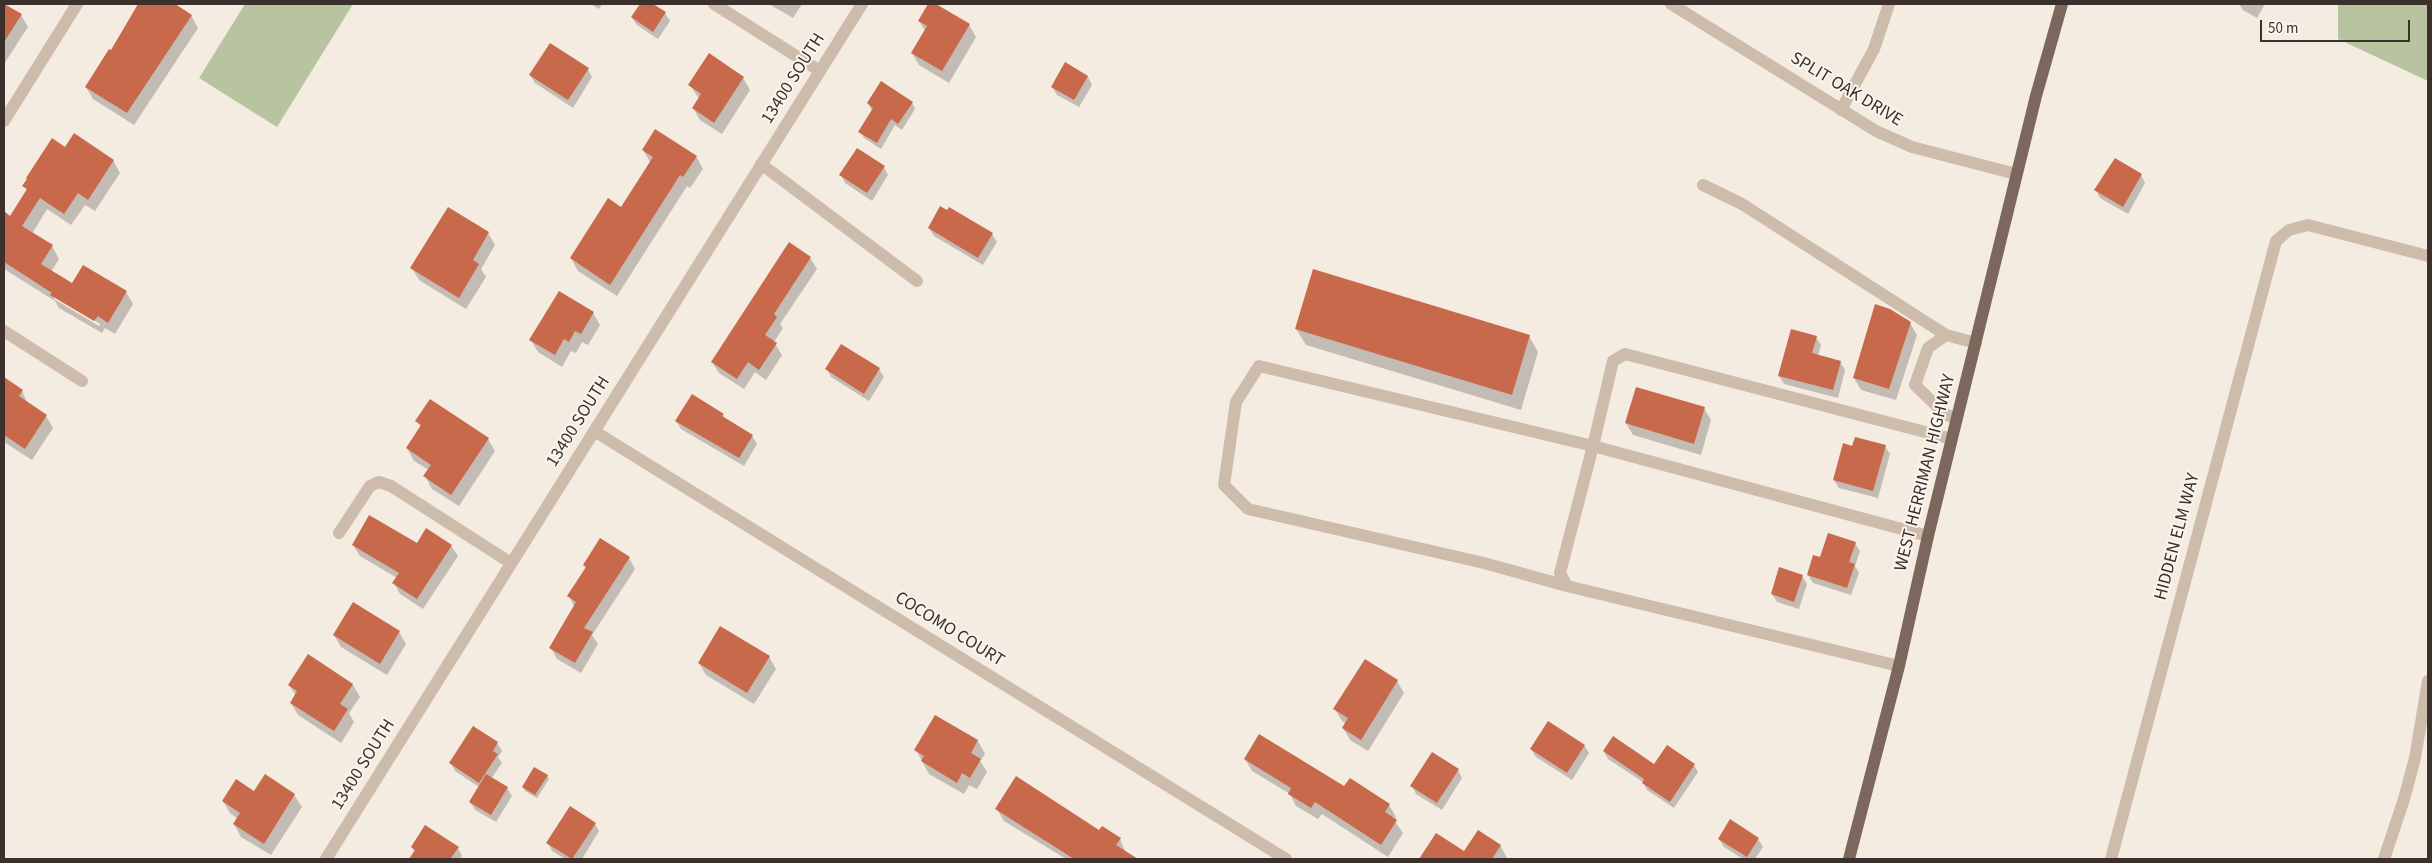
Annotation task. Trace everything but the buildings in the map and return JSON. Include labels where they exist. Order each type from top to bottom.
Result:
[{"type":"main road","name":"WEST HERRIMAN HIGHWAY","points":[[1849,859],[1899,666],[1928,536],[2016,174],[2062,4]]},
{"type":"street","points":[[4,121],[77,4]]},
{"type":"street","points":[[714,4],[820,71]]},
{"type":"street","name":"13400 SOUTH","points":[[326,859],[862,4]]},
{"type":"street","name":"SPLIT OAK DRIVE","points":[[1671,4],[1876,131],[1912,147],[2016,174]]},
{"type":"street","points":[[1841,110],[1874,49],[1889,4]]},
{"type":"street","points":[[761,164],[917,281]]},
{"type":"street","points":[[1703,185],[1742,204],[1946,335],[1976,343]]},
{"type":"street","name":"HIDDEN ELM WAY","points":[[2111,859],[2276,242],[2289,230],[2298,226],[2318,227],[2428,256]]},
{"type":"street","points":[[4,332],[82,380]]},
{"type":"street","points":[[1946,335],[1928,348],[1915,385],[1945,414],[1957,419]]},
{"type":"street","points":[[1567,586],[1560,573],[1593,446],[1612,361],[1625,354],[1952,439]]},
{"type":"street","points":[[1899,666],[1567,586],[1484,563],[1248,509],[1224,484],[1236,402],[1259,366],[1593,446],[1928,536]]},
{"type":"street","name":"COCOMO COURT","points":[[594,431],[1286,859]]},
{"type":"street","points":[[340,533],[370,486],[379,482],[391,486],[511,563]]},
{"type":"street","points":[[2384,859],[2404,799],[2415,758],[2428,681]]},
{"type":"green space","points":[[245,4],[353,4],[277,127],[199,78]]},
{"type":"green space","points":[[2338,4],[2428,4],[2428,81],[2338,39]]}]
